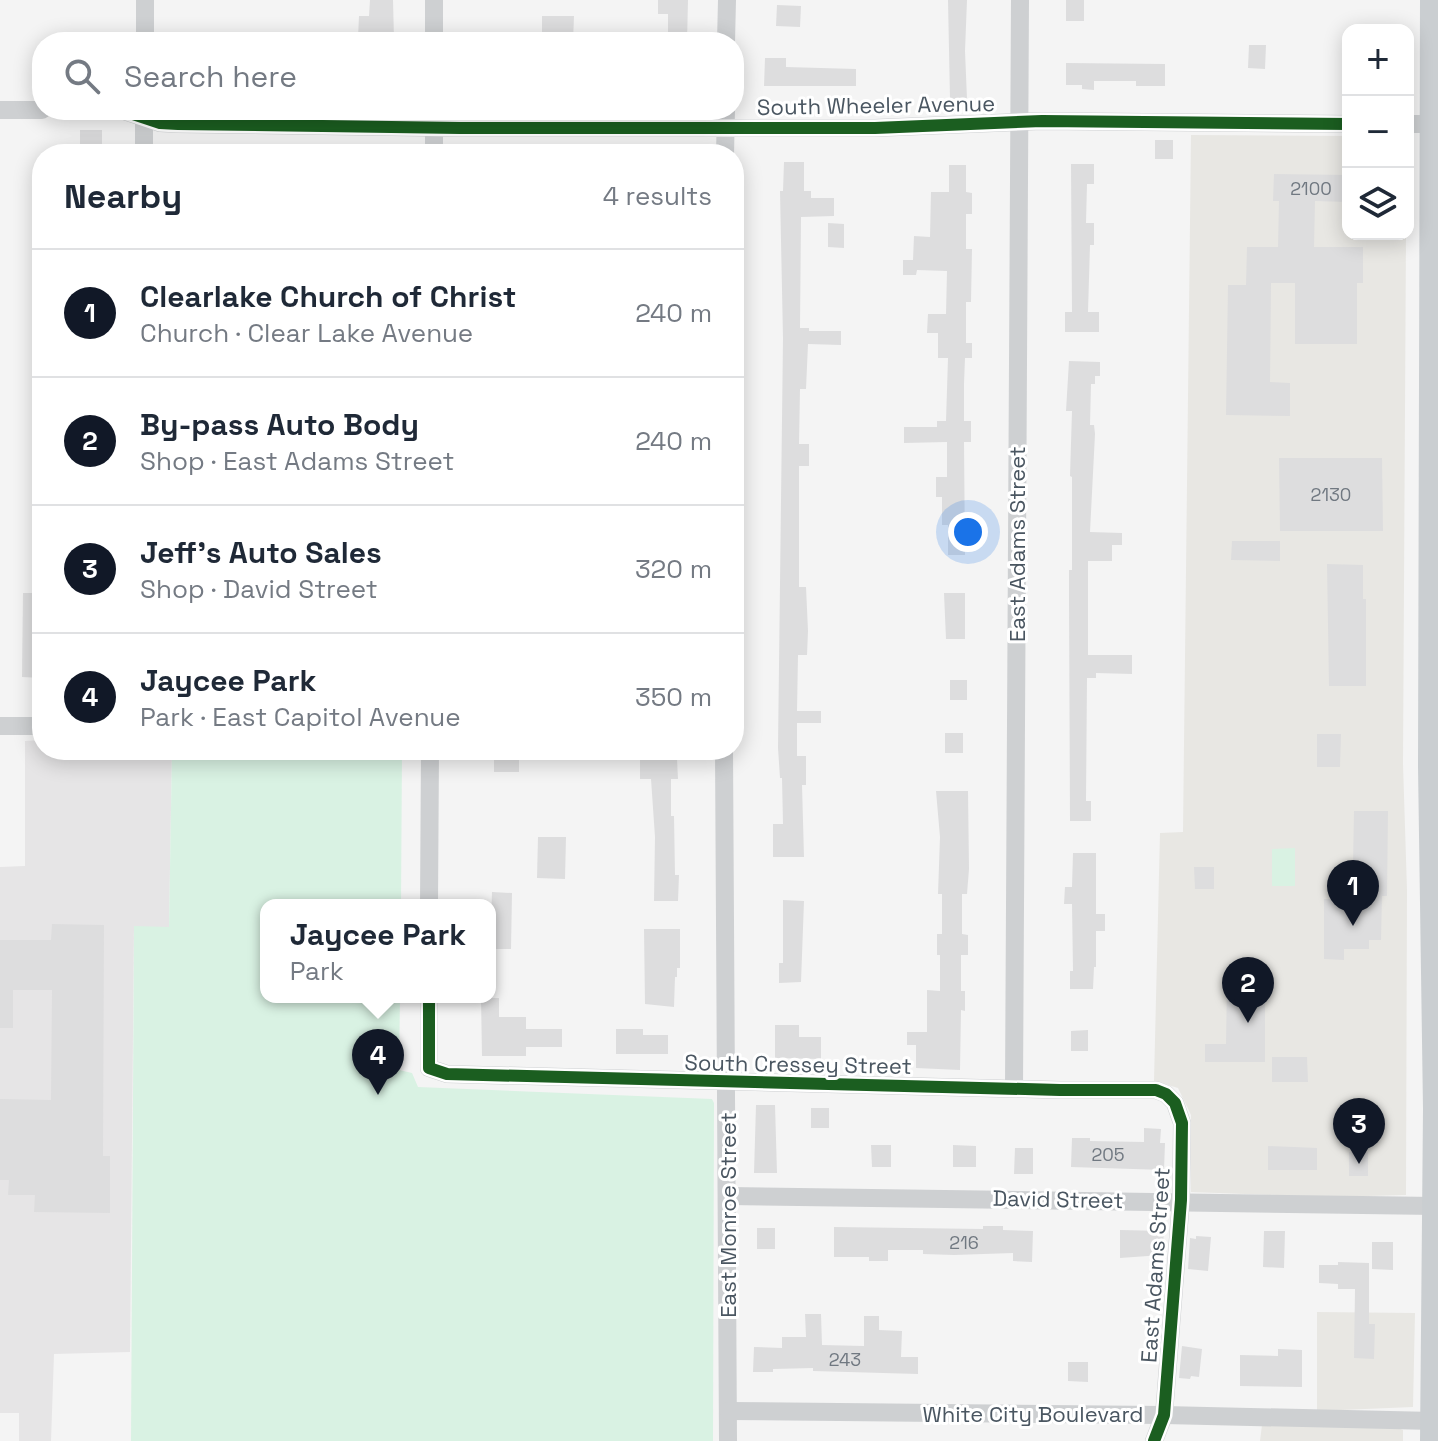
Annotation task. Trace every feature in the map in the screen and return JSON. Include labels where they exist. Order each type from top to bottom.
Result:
[{"type":"main road","points":[[1434,0],[1420,124],[1435,618],[1437,1001],[1434,1431]]},
{"type":"street","points":[[145,0],[145,32]]},
{"type":"street","points":[[434,0],[434,32]]},
{"type":"street","points":[[726,32],[727,0]]},
{"type":"street","name":"East Adams Street","points":[[1014,1088],[1020,0]]},
{"type":"street","points":[[0,110],[32,110]]},
{"type":"street","points":[[144,120],[144,144]]},
{"type":"street","name":"South Wheeler Avenue","points":[[155,120],[171,124],[381,120]]},
{"type":"street","points":[[434,120],[434,144]]},
{"type":"street","points":[[725,120],[725,144]]},
{"type":"street","name":"South Wheeler Avenue","points":[[742,120],[875,128],[1019,122],[1342,124]]},
{"type":"street","points":[[0,726],[32,726]]},
{"type":"street","points":[[429,899],[430,760]]},
{"type":"street","name":"East Monroe Street","points":[[724,760],[728,1441]]},
{"type":"street","name":"South Cressey Street","points":[[429,1003],[429,1068],[447,1074],[726,1083],[1139,1089],[1166,1094]]},
{"type":"street","name":"East Adams Street","points":[[1154,1441],[1164,1415],[1181,1200],[1182,1123],[1175,1103],[1166,1094]]},
{"type":"street","name":"David Street","points":[[728,1196],[1436,1206]]},
{"type":"street","name":"White City Boulevard","points":[[728,1411],[1164,1415],[1434,1431]]},
{"type":"shaded area","points":[[1191,135],[1342,136],[1342,240],[1406,240],[1403,764],[1407,890],[1406,1195],[1329,1197],[1191,1192],[1191,1115],[1178,1088],[1154,1081],[1160,833],[1183,832]]},
{"type":"shaded area","points":[[25,741],[32,741],[32,760],[172,760],[169,927],[134,927],[130,1352],[54,1354],[51,1441],[19,1441],[19,1413],[0,1413],[0,867],[25,866]]},
{"type":"shaded area","points":[[1317,1312],[1415,1313],[1413,1407],[1317,1411]]},
{"type":"shaded area","points":[[1262,1425],[1393,1426],[1403,1430],[1403,1441],[1260,1441]]},
{"type":"green space","points":[[172,760],[402,760],[401,899],[260,899],[260,1003],[400,1003],[399,1070],[412,1073],[418,1087],[712,1099],[713,1441],[131,1441],[134,926],[169,927]]},
{"type":"green space","points":[[1295,848],[1295,886],[1272,886],[1272,849]]},
{"type":"building","points":[[370,0],[393,0],[394,32],[358,32],[359,16],[369,16]]},
{"type":"building","points":[[658,0],[688,0],[687,32],[668,32],[668,14],[658,14]]},
{"type":"building","points":[[948,0],[967,0],[967,99],[950,99]]},
{"type":"building","points":[[1066,0],[1084,0],[1084,21],[1066,21]]},
{"type":"building","points":[[777,5],[801,6],[800,27],[776,26]]},
{"type":"building","points":[[542,16],[574,16],[573,32],[542,32]]},
{"type":"building","points":[[1249,45],[1266,45],[1265,69],[1248,68]]},
{"type":"building","points":[[765,58],[786,58],[786,67],[856,69],[856,86],[764,86]]},
{"type":"building","points":[[1066,63],[1165,64],[1165,86],[1136,86],[1136,81],[1094,81],[1094,90],[1082,89],[1082,85],[1066,85]]},
{"type":"building","points":[[80,130],[102,130],[102,144],[80,144]]},
{"type":"building","points":[[1155,140],[1173,140],[1173,159],[1155,159]]},
{"type":"building","points":[[784,162],[804,162],[804,191],[811,191],[811,198],[834,198],[834,216],[801,217],[800,328],[841,331],[841,345],[808,344],[806,389],[800,389],[799,444],[809,444],[809,466],[799,466],[799,587],[806,587],[808,631],[807,655],[798,655],[797,711],[821,711],[821,723],[797,723],[797,756],[806,756],[806,785],[802,785],[804,857],[773,857],[773,824],[783,824],[778,748],[783,338],[780,191],[783,191]]},
{"type":"building","points":[[1071,164],[1094,164],[1094,184],[1087,184],[1086,223],[1094,223],[1094,245],[1090,245],[1088,312],[1099,312],[1099,332],[1065,332],[1065,312],[1072,312]]},
{"type":"building","points":[[949,165],[966,165],[966,192],[972,193],[972,214],[966,214],[966,249],[972,249],[971,302],[966,302],[966,343],[972,343],[972,358],[965,358],[964,384],[964,421],[971,421],[971,442],[964,442],[965,555],[948,555],[948,525],[942,525],[942,497],[936,497],[936,477],[947,477],[947,442],[904,443],[904,427],[937,427],[937,421],[946,421],[948,358],[938,358],[938,333],[927,333],[928,314],[946,314],[947,271],[917,270],[916,275],[903,275],[903,260],[913,260],[914,236],[930,237],[931,192],[949,192]]},
{"type":"building","points":[[1274,174],[1342,175],[1342,202],[1315,201],[1314,247],[1363,247],[1363,283],[1357,283],[1357,344],[1295,344],[1295,283],[1271,283],[1270,382],[1290,383],[1290,416],[1226,415],[1228,285],[1246,285],[1247,247],[1278,247],[1279,201],[1273,201]]},
{"type":"building","points":[[828,223],[844,224],[844,248],[828,247]]},
{"type":"building","points":[[1069,361],[1100,362],[1100,376],[1095,376],[1095,384],[1091,384],[1090,425],[1094,425],[1095,434],[1090,532],[1122,533],[1122,545],[1112,545],[1112,561],[1088,561],[1088,655],[1132,655],[1132,674],[1096,673],[1096,678],[1087,678],[1086,801],[1091,801],[1091,821],[1070,821],[1072,411],[1066,411]]},
{"type":"building","points":[[1279,458],[1382,458],[1383,531],[1280,531]]},
{"type":"building","points":[[1232,541],[1280,541],[1280,561],[1231,560]]},
{"type":"building","points":[[1327,564],[1363,565],[1366,686],[1329,686]]},
{"type":"building","points":[[23,593],[32,593],[32,678],[22,677]]},
{"type":"building","points":[[944,593],[965,593],[965,639],[946,639]]},
{"type":"building","points":[[950,680],[967,680],[967,700],[950,700]]},
{"type":"building","points":[[945,733],[963,733],[963,753],[945,753]]},
{"type":"building","points":[[1317,734],[1341,734],[1340,767],[1317,767]]},
{"type":"building","points":[[494,760],[519,760],[519,772],[494,772]]},
{"type":"building","points":[[640,760],[677,760],[678,779],[671,779],[671,816],[674,816],[675,875],[679,875],[678,901],[654,901],[655,837],[651,779],[640,779]]},
{"type":"building","points":[[936,791],[968,791],[969,869],[967,894],[962,894],[962,934],[968,935],[968,955],[961,955],[961,991],[965,991],[965,1011],[961,1010],[960,1070],[916,1068],[916,1045],[907,1045],[907,1032],[927,1032],[927,990],[940,991],[937,934],[942,934],[942,894],[938,894],[940,837]]},
{"type":"building","points":[[1354,811],[1388,811],[1387,896],[1382,896],[1381,940],[1369,940],[1369,949],[1344,949],[1344,960],[1324,959],[1324,899],[1359,900],[1360,865],[1353,865]]},
{"type":"building","points":[[538,837],[566,837],[565,879],[537,878]]},
{"type":"building","points":[[1073,853],[1096,853],[1096,914],[1105,914],[1105,931],[1096,931],[1093,989],[1070,989],[1070,971],[1073,971],[1072,904],[1064,904],[1065,887],[1072,887]]},
{"type":"building","points":[[1194,867],[1214,867],[1214,889],[1195,889]]},
{"type":"building","points":[[492,892],[512,893],[511,949],[496,949],[496,899],[492,899]]},
{"type":"building","points":[[783,900],[804,901],[801,982],[779,983],[779,963],[783,963]]},
{"type":"building","points":[[52,924],[104,925],[103,1156],[110,1156],[110,1213],[34,1212],[35,1195],[8,1195],[9,1180],[0,1180],[0,1099],[51,1100],[52,990],[13,990],[13,1028],[0,1028],[0,940],[51,940]]},
{"type":"building","points":[[644,929],[680,929],[680,968],[677,968],[675,977],[674,1007],[645,1004]]},
{"type":"building","points":[[1227,982],[1265,982],[1265,1062],[1205,1062],[1205,1044],[1226,1044]]},
{"type":"building","points":[[496,998],[499,998],[499,1017],[526,1017],[526,1029],[562,1029],[562,1047],[526,1047],[526,1056],[482,1056],[481,1003],[496,1003]]},
{"type":"building","points":[[775,1025],[799,1025],[799,1037],[821,1037],[821,1059],[775,1058]]},
{"type":"building","points":[[616,1029],[643,1029],[643,1035],[668,1035],[668,1054],[616,1054]]},
{"type":"building","points":[[1088,1030],[1088,1051],[1071,1051],[1071,1031]]},
{"type":"building","points":[[1272,1057],[1307,1057],[1308,1082],[1272,1082]]},
{"type":"building","points":[[756,1105],[775,1105],[777,1173],[754,1173]]},
{"type":"building","points":[[811,1108],[829,1108],[829,1128],[811,1128]]},
{"type":"building","points":[[1144,1128],[1161,1129],[1160,1143],[1165,1143],[1164,1170],[1071,1167],[1072,1138],[1144,1142]]},
{"type":"building","points":[[871,1145],[891,1145],[891,1167],[872,1167]]},
{"type":"building","points":[[953,1145],[976,1146],[976,1167],[953,1167]]},
{"type":"building","points":[[1268,1146],[1317,1148],[1317,1170],[1268,1170]]},
{"type":"building","points":[[1015,1148],[1033,1148],[1033,1174],[1014,1174]]},
{"type":"building","points":[[1349,1152],[1368,1152],[1368,1176],[1349,1176]]},
{"type":"building","points":[[983,1226],[1033,1231],[1032,1262],[1013,1261],[1013,1253],[923,1254],[923,1250],[888,1250],[888,1261],[869,1261],[869,1257],[834,1257],[834,1227],[983,1229]]},
{"type":"building","points":[[757,1228],[775,1228],[775,1249],[757,1249]]},
{"type":"building","points":[[1120,1230],[1164,1231],[1162,1255],[1120,1258]]},
{"type":"building","points":[[1264,1231],[1285,1231],[1284,1268],[1263,1267]]},
{"type":"building","points":[[1196,1236],[1211,1237],[1208,1271],[1188,1269],[1190,1238],[1196,1239]]},
{"type":"building","points":[[1372,1242],[1393,1242],[1393,1270],[1372,1269]]},
{"type":"building","points":[[1338,1262],[1369,1263],[1369,1324],[1375,1324],[1374,1359],[1354,1358],[1355,1289],[1338,1289],[1338,1284],[1319,1283],[1319,1265],[1338,1265]]},
{"type":"building","points":[[805,1314],[821,1314],[822,1345],[864,1346],[864,1316],[879,1316],[879,1330],[902,1331],[901,1357],[918,1357],[918,1374],[813,1371],[813,1368],[753,1372],[754,1347],[782,1348],[782,1337],[806,1337]]},
{"type":"building","points":[[1182,1346],[1202,1349],[1199,1377],[1179,1378]]},
{"type":"building","points":[[1278,1349],[1302,1350],[1302,1387],[1240,1386],[1240,1355],[1278,1356]]},
{"type":"building","points":[[1068,1362],[1088,1362],[1088,1382],[1068,1381]]},
{"type":"cycle path","points":[[151,120],[178,124],[460,128],[875,128],[1042,121],[1342,124]]},
{"type":"cycle path","points":[[429,1003],[429,1068],[447,1074],[1156,1090],[1166,1094],[1175,1103],[1182,1123],[1181,1200],[1164,1415],[1154,1441]]},
{"type":"place","name":"Clearlake Church of Christ","points":[[1353,926]]},
{"type":"place","name":"By-pass Auto Body","points":[[1248,1023]]},
{"type":"place","name":"Jaycee Park","points":[[378,1095]]},
{"type":"place","name":"Jeff's Auto Sales","points":[[1359,1164]]}]
